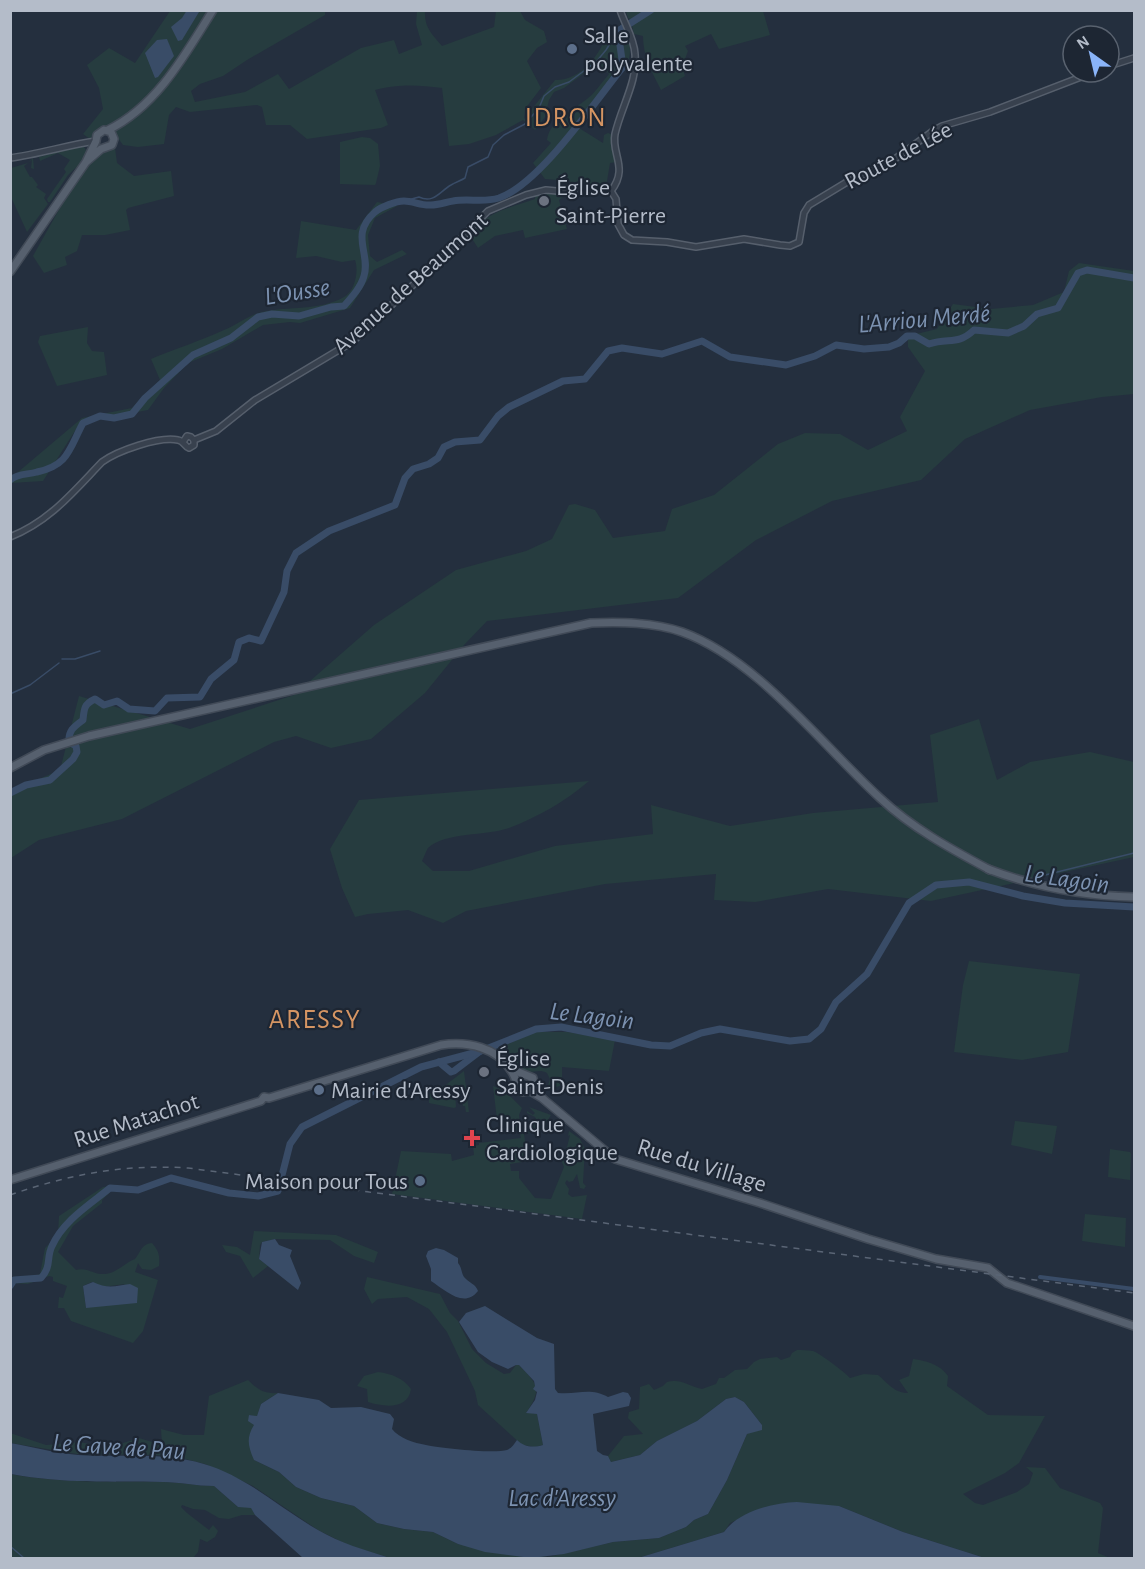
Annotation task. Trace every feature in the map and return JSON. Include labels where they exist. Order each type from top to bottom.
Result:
[{"type":"main road","points":[[10,272],[87,159],[98,133],[124,121],[149,99],[174,72],[213,10]]},
{"type":"main road","points":[[87,159],[112,145],[124,121]]},
{"type":"main road","points":[[108,130],[114,137]]},
{"type":"main road","points":[[96,141],[104,148]]},
{"type":"main road","points":[[10,768],[44,750],[74,739],[611,623],[656,626],[700,640],[726,654],[768,688],[880,798],[912,825],[990,870],[1068,891],[1134,897]]},
{"type":"main road","name":"Rue Matachot","points":[[10,1180],[441,1045],[463,1043],[481,1047],[491,1052],[511,1069],[523,1074]]},
{"type":"main road","name":"Rue Matachot","points":[[511,1069],[517,1080]]},
{"type":"main road","points":[[523,1074],[533,1078],[532,1089],[526,1092],[519,1089],[517,1080],[523,1074]]},
{"type":"main road","name":"Rue du Village","points":[[532,1089],[615,1159],[936,1259],[988,1268],[1007,1283],[1134,1326]]},
{"type":"street","points":[[611,191],[615,186],[620,164],[615,136],[636,66],[630,32],[620,10]]},
{"type":"street","name":"Route de Lée","points":[[611,191],[616,198],[618,224],[624,235],[632,240],[667,242],[696,248],[744,239],[790,246],[799,242],[804,213],[809,205],[847,182],[888,164],[933,130],[994,111],[1063,84]]},
{"type":"street","points":[[10,158],[96,141]]},
{"type":"street","points":[[82,143],[88,148],[87,159]]},
{"type":"street","name":"Avenue de Beaumont","points":[[10,537],[30,529],[48,517],[102,462],[110,457],[149,443],[171,440],[183,442],[184,446],[189,448],[194,444],[194,440],[216,431],[255,400],[352,342],[443,257],[488,211],[526,195],[546,190],[611,191]]},
{"type":"green space","points":[[170,11],[325,11],[325,15],[223,76],[200,84],[191,91],[195,102],[245,92],[278,74],[289,89],[361,48],[394,40],[399,54],[422,45],[416,24],[417,11],[425,11],[427,26],[442,46],[494,27],[496,11],[520,11],[525,20],[544,31],[547,42],[537,48],[527,61],[541,88],[525,109],[524,119],[555,80],[572,76],[587,66],[598,52],[606,36],[625,33],[630,47],[626,70],[606,87],[579,128],[603,143],[604,135],[608,133],[613,135],[617,162],[610,163],[606,187],[573,189],[570,181],[545,179],[533,163],[551,143],[547,140],[552,127],[563,116],[590,97],[609,74],[598,63],[564,88],[554,92],[549,100],[545,117],[535,130],[523,120],[496,135],[469,144],[449,146],[442,88],[425,86],[375,90],[388,125],[381,128],[307,139],[290,125],[266,125],[262,107],[257,105],[190,112],[176,107],[169,115],[164,144],[138,147],[123,145],[110,127],[100,127],[90,139],[83,134],[103,109],[99,88],[87,65],[109,48],[135,63]]},
{"type":"green space","points":[[626,11],[763,11],[770,35],[719,49],[711,34],[685,46],[688,51],[682,67],[685,76],[661,90],[646,58],[643,36],[634,34],[632,26],[636,22],[628,18]]},
{"type":"green space","points":[[362,137],[370,138],[378,144],[380,166],[376,183],[375,185],[340,184],[340,142]]},
{"type":"green space","points":[[83,145],[87,152],[84,160],[68,175],[48,202],[47,199],[66,172],[64,169],[70,160],[58,153],[40,161],[39,157]]},
{"type":"green space","points":[[115,148],[117,163],[134,176],[171,171],[174,196],[128,208],[126,210],[130,230],[105,235],[82,235],[77,251],[65,257],[67,265],[44,273],[33,256],[70,190],[94,155]]},
{"type":"green space","points":[[28,163],[24,166],[38,185],[36,187],[46,194],[44,198],[48,204],[27,232],[11,197],[11,168]]},
{"type":"green space","points":[[546,192],[561,193],[563,197],[559,200],[567,229],[525,238],[523,230],[495,236],[478,248],[469,234],[484,220],[499,211],[535,199],[535,195]]},
{"type":"green space","points":[[377,202],[397,206],[375,218],[368,235],[370,256],[377,262],[402,250],[407,254],[374,270],[350,308],[300,323],[263,325],[222,349],[188,363],[164,388],[148,410],[80,423],[43,481],[11,483],[11,478],[82,418],[132,408],[160,380],[151,359],[229,328],[257,313],[324,304],[348,294],[355,280],[357,270],[355,260],[342,262],[316,256],[296,258],[301,221],[356,230]]},
{"type":"green space","points":[[1079,263],[1134,271],[1134,394],[1102,397],[1030,410],[965,439],[921,480],[832,501],[756,540],[678,598],[487,621],[425,693],[371,739],[331,748],[296,736],[274,742],[122,819],[39,840],[11,858],[11,791],[60,770],[79,696],[190,729],[294,695],[374,625],[456,570],[526,551],[552,539],[569,505],[575,504],[595,510],[613,538],[665,531],[672,509],[714,495],[778,444],[805,433],[840,434],[868,450],[907,431],[900,417],[925,371],[908,347],[908,336],[937,329],[953,304],[991,309],[1033,305],[1064,292],[1069,271]]},
{"type":"green space","points":[[88,327],[87,343],[92,351],[104,352],[107,375],[57,386],[38,342],[40,336]]},
{"type":"green space","points":[[979,719],[997,780],[1030,762],[1090,752],[1134,762],[1134,857],[931,901],[828,889],[755,902],[714,900],[716,874],[605,884],[466,911],[443,923],[408,910],[355,917],[342,888],[330,849],[359,800],[589,781],[551,808],[509,828],[444,839],[435,843],[428,848],[422,861],[433,871],[469,871],[555,846],[653,834],[651,805],[730,826],[813,813],[938,802],[930,735]]},
{"type":"green space","points":[[969,961],[1080,974],[1068,1052],[1022,1060],[954,1052],[963,985]]},
{"type":"green space","points":[[535,1032],[567,1032],[615,1040],[609,1071],[562,1067],[562,1085],[546,1091],[550,1079],[547,1073],[520,1070],[497,1049]]},
{"type":"green space","points":[[464,1071],[469,1112],[466,1112],[463,1106],[461,1087],[455,1088],[456,1107],[454,1108],[429,1103],[429,1094],[437,1091]]},
{"type":"green space","points":[[493,1086],[504,1090],[522,1108],[519,1115],[520,1124],[538,1123],[535,1117],[527,1113],[527,1111],[533,1115],[535,1113],[529,1107],[551,1115],[546,1123],[542,1121],[535,1132],[524,1134],[528,1161],[510,1164],[511,1171],[519,1171],[519,1178],[535,1198],[551,1199],[564,1167],[560,1157],[567,1147],[569,1131],[580,1139],[585,1149],[583,1183],[586,1186],[584,1189],[580,1188],[577,1174],[573,1181],[567,1180],[565,1183],[569,1189],[568,1194],[572,1197],[587,1195],[582,1219],[392,1194],[401,1151],[451,1154],[452,1161],[474,1155],[473,1146],[479,1143],[521,1138],[516,1128],[505,1128],[511,1121],[509,1116],[504,1115],[499,1121],[497,1120]]},
{"type":"green space","points":[[1015,1121],[1057,1126],[1052,1154],[1011,1145]]},
{"type":"green space","points":[[1110,1149],[1130,1152],[1130,1180],[1108,1177]]},
{"type":"green space","points":[[112,1186],[102,1203],[73,1226],[58,1252],[76,1270],[105,1274],[135,1259],[143,1247],[152,1243],[158,1254],[159,1266],[151,1270],[142,1269],[138,1263],[135,1272],[158,1280],[143,1331],[133,1343],[71,1321],[64,1308],[58,1308],[59,1297],[63,1298],[67,1286],[53,1281],[53,1277],[49,1276],[28,1284],[13,1283],[11,1289],[10,1276],[14,1283],[40,1274],[45,1248],[58,1235],[59,1216],[103,1187]],"holes":[[[92,1282],[103,1287],[125,1284],[86,1308],[83,1286]]]},
{"type":"green space","points":[[1085,1214],[1126,1218],[1125,1247],[1082,1241]]},
{"type":"green space","points":[[254,1231],[336,1235],[378,1252],[374,1263],[354,1256],[330,1240],[275,1239],[262,1242],[260,1245],[259,1259],[268,1266],[253,1278],[240,1256],[226,1252],[222,1245],[237,1247],[250,1255]]},
{"type":"green space","points":[[367,1277],[440,1294],[450,1313],[458,1321],[472,1349],[486,1363],[504,1374],[510,1373],[516,1365],[519,1365],[536,1387],[535,1397],[527,1412],[537,1414],[543,1445],[535,1447],[522,1445],[478,1405],[475,1391],[447,1332],[429,1309],[407,1297],[378,1299],[372,1304],[364,1289]]},
{"type":"green space","points":[[797,1350],[816,1352],[850,1378],[864,1374],[878,1375],[903,1393],[908,1393],[899,1380],[909,1376],[913,1359],[928,1362],[945,1372],[948,1376],[947,1386],[988,1415],[1045,1416],[1019,1463],[1005,1473],[963,1494],[975,1503],[983,1505],[1017,1492],[1029,1484],[1033,1473],[1026,1467],[1045,1468],[1060,1488],[1100,1503],[1103,1508],[1098,1553],[1110,1558],[985,1558],[903,1532],[839,1506],[765,1507],[730,1523],[724,1532],[638,1558],[390,1558],[348,1545],[318,1530],[253,1486],[205,1464],[158,1455],[77,1454],[11,1443],[10,1433],[46,1445],[80,1442],[107,1448],[139,1438],[162,1445],[161,1429],[184,1435],[204,1435],[209,1396],[248,1380],[262,1391],[278,1393],[261,1404],[257,1417],[249,1415],[254,1425],[254,1460],[279,1472],[296,1487],[321,1498],[354,1506],[377,1523],[433,1532],[458,1544],[548,1557],[613,1542],[659,1538],[686,1527],[694,1520],[708,1514],[727,1480],[747,1434],[762,1425],[744,1402],[735,1397],[726,1399],[697,1421],[657,1441],[640,1455],[611,1462],[608,1456],[624,1436],[643,1434],[628,1418],[629,1412],[639,1409],[640,1387],[649,1384],[654,1390],[667,1382],[677,1381],[702,1389],[716,1384],[719,1378],[724,1378],[735,1370],[747,1369],[760,1359],[777,1357],[781,1360],[790,1357]]},
{"type":"green space","points":[[378,1372],[397,1377],[408,1385],[411,1389],[405,1401],[388,1406],[368,1402],[367,1389],[357,1386],[364,1376]]},
{"type":"green space","points":[[10,1474],[68,1481],[169,1482],[214,1486],[238,1507],[251,1507],[255,1515],[242,1515],[229,1519],[219,1518],[205,1510],[182,1505],[181,1507],[187,1513],[209,1530],[213,1525],[218,1531],[215,1537],[207,1542],[200,1539],[198,1552],[193,1558],[11,1558]]},
{"type":"water","points":[[187,10],[199,12],[182,40],[178,41],[171,27],[182,18]]},
{"type":"water","points":[[167,39],[174,56],[155,78],[145,53],[157,40]]},
{"type":"water","points":[[275,1239],[279,1245],[292,1250],[290,1256],[301,1283],[298,1290],[259,1259],[262,1242]]},
{"type":"water","points":[[436,1248],[458,1258],[464,1277],[478,1291],[473,1296],[461,1298],[455,1296],[431,1281],[431,1269],[426,1256],[428,1251]]},
{"type":"water","points":[[93,1282],[107,1286],[130,1284],[138,1288],[137,1303],[86,1308],[83,1286]]},
{"type":"water","name":"Lac d'Aressy","points":[[485,1306],[537,1338],[554,1344],[555,1389],[558,1393],[595,1392],[608,1397],[623,1392],[628,1393],[631,1398],[629,1406],[593,1414],[597,1451],[608,1456],[611,1462],[640,1455],[657,1441],[697,1421],[726,1399],[735,1397],[744,1402],[762,1425],[762,1430],[747,1434],[727,1480],[708,1514],[694,1520],[686,1527],[659,1538],[613,1542],[564,1554],[531,1558],[485,1552],[458,1544],[433,1532],[377,1523],[354,1506],[321,1498],[296,1487],[279,1472],[254,1460],[249,1442],[254,1425],[248,1421],[249,1415],[257,1416],[261,1404],[278,1393],[319,1400],[331,1408],[361,1407],[390,1414],[394,1419],[392,1429],[395,1432],[407,1440],[421,1444],[491,1451],[507,1450],[517,1440],[529,1446],[543,1445],[537,1414],[526,1413],[535,1400],[537,1392],[533,1389],[534,1381],[519,1365],[508,1369],[478,1352],[459,1322],[466,1313]]},
{"type":"water","points":[[10,1443],[69,1454],[157,1456],[204,1464],[249,1485],[326,1535],[390,1558],[303,1558],[255,1515],[251,1508],[238,1507],[214,1486],[169,1482],[69,1481],[11,1474]]},
{"type":"water","points":[[797,1502],[839,1506],[903,1532],[985,1558],[638,1558],[724,1532],[738,1519],[757,1510],[777,1504]]},
{"type":"waterway","name":"L'Ousse","points":[[10,480],[56,465],[67,455],[83,423],[100,416],[114,418],[132,414],[145,398],[193,355],[231,338],[258,317],[272,314],[299,316],[331,307],[344,306],[364,276],[363,228],[367,220],[381,208],[404,201],[437,205],[459,200],[493,199],[515,190],[532,176],[566,140],[623,67],[618,31],[651,10]]},
{"type":"waterway","points":[[404,201],[419,197],[433,198],[465,178],[468,167],[488,157],[493,145],[504,135],[525,124],[539,108],[544,96],[555,87],[569,82],[596,62],[618,31]]},
{"type":"waterway","name":"L'Arriou Merdé","points":[[10,793],[26,785],[50,780],[73,759],[77,752],[76,746],[69,742],[70,734],[83,720],[84,710],[91,701],[95,699],[104,705],[117,701],[129,709],[155,711],[167,698],[200,697],[211,679],[234,660],[239,642],[249,638],[261,641],[284,592],[287,571],[296,553],[329,531],[395,505],[405,478],[413,469],[429,464],[438,458],[444,447],[455,442],[480,440],[498,416],[509,407],[563,381],[585,379],[608,351],[622,348],[662,354],[702,341],[730,357],[786,365],[815,356],[836,345],[864,349],[889,347],[899,343],[907,336],[915,336],[929,344],[958,340],[974,330],[1008,333],[1024,326],[1037,314],[1058,308],[1078,273],[1087,270],[1134,278]]},
{"type":"waterway","points":[[62,659],[75,659],[100,651]]},
{"type":"waterway","points":[[10,694],[30,685],[59,663]]},
{"type":"waterway","points":[[1045,875],[1134,853]]},
{"type":"waterway","name":"Le Lagoin","points":[[10,1286],[14,1280],[41,1278],[47,1270],[52,1246],[63,1229],[77,1214],[110,1188],[138,1190],[171,1178],[229,1193],[258,1196],[278,1191],[290,1144],[302,1127],[421,1067],[481,1051],[536,1029],[561,1027],[651,1045],[670,1046],[701,1033],[720,1029],[790,1041],[809,1039],[821,1029],[836,1002],[867,974],[909,903],[936,885],[969,882],[1023,896],[1065,903],[1134,907]]},
{"type":"waterway","points":[[439,1062],[451,1072],[479,1052]]},
{"type":"waterway","points":[[1040,1277],[1134,1289]]},
{"type":"waterway","points":[[10,1546],[24,1558]]},
{"type":"railway","points":[[10,1195],[54,1181],[98,1172],[141,1168],[188,1168],[1134,1293]]},
{"type":"place","name":"Salle polyvalente","points":[[572,49]]},
{"type":"place","name":"Église Saint-Pierre","points":[[544,201]]},
{"type":"place","name":"Église Saint-Denis","points":[[484,1072]]},
{"type":"place","name":"Mairie d'Aressy","points":[[319,1090]]},
{"type":"place","name":"Clinique Cardiologique","points":[[472,1138]]},
{"type":"place","name":"Maison pour Tous","points":[[420,1181]]},
{"type":"district","name":"IDRON","points":[[566,117]]},
{"type":"district","name":"ARESSY","points":[[315,1019]]},
{"type":"water label","name":"Le Gave de Pau","points":[[119,1446]]}]
